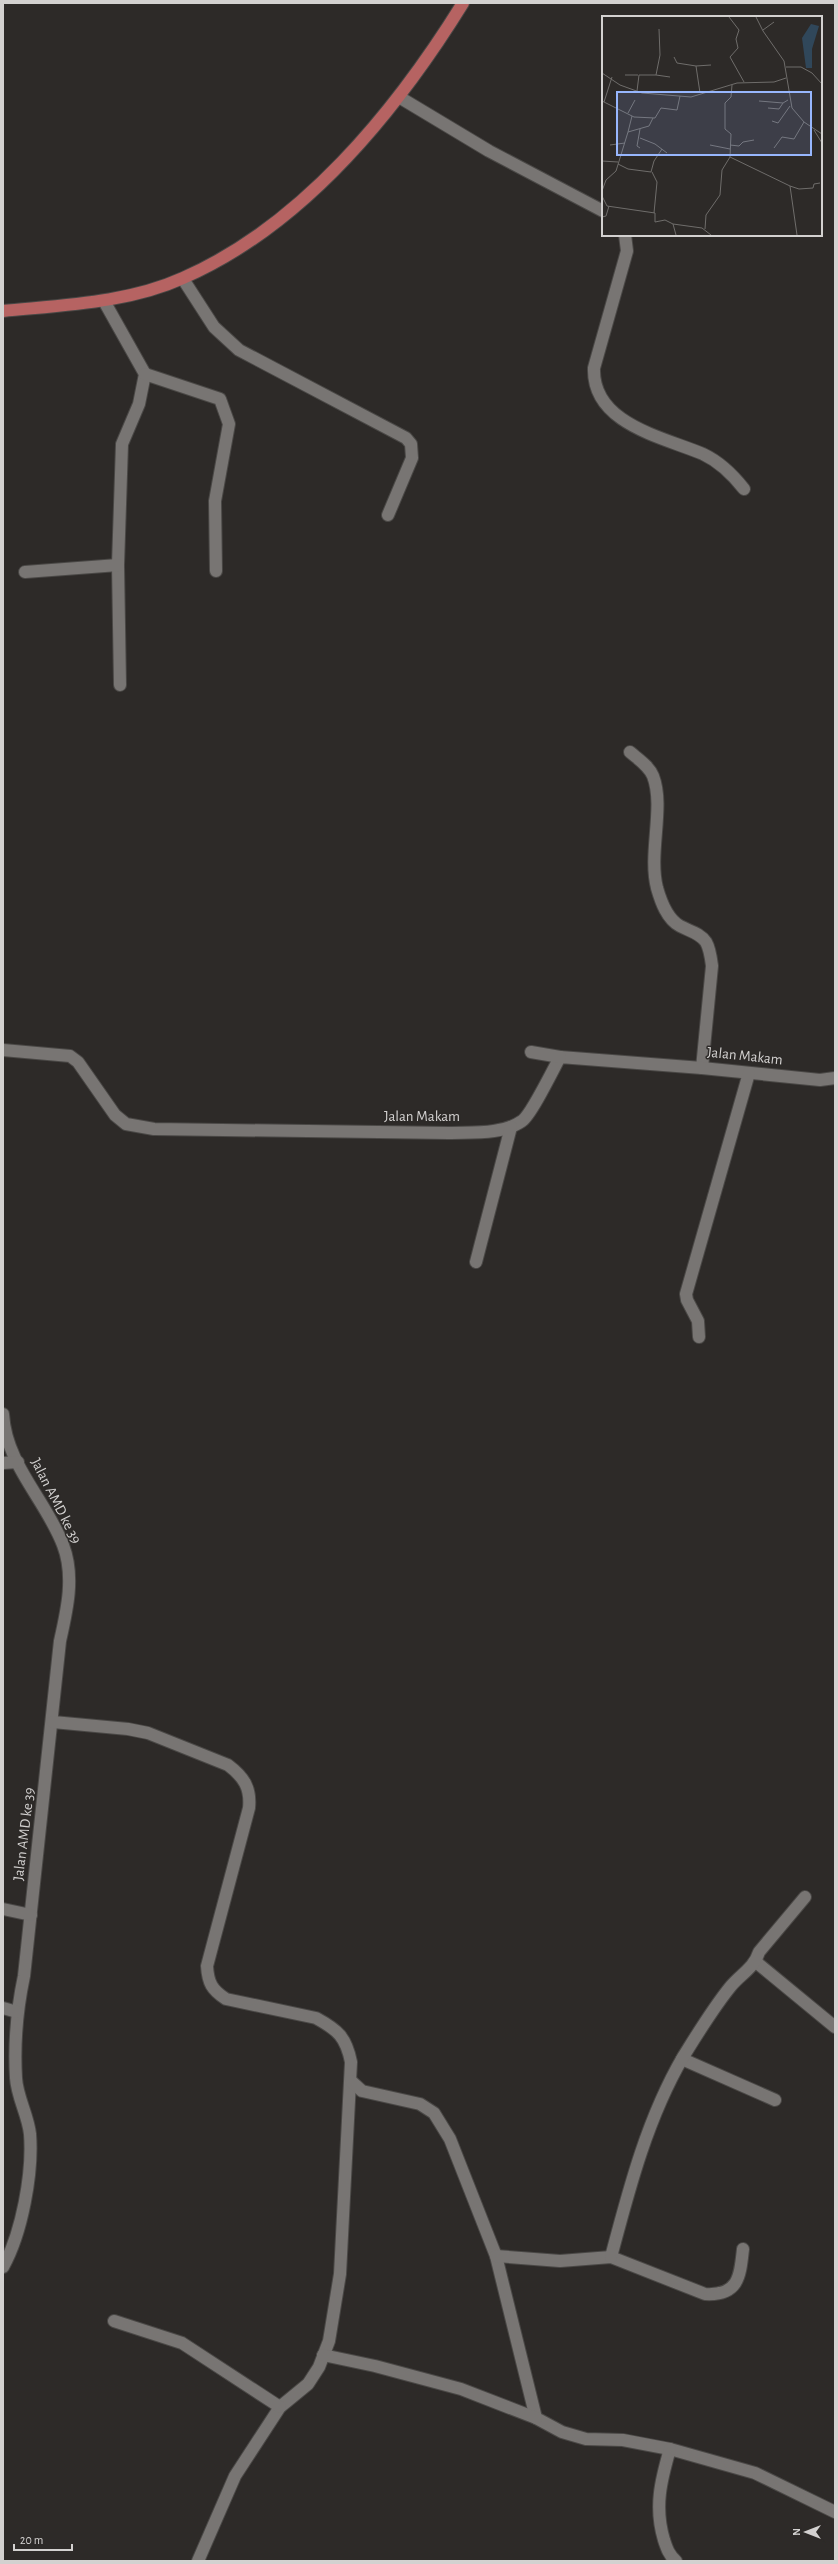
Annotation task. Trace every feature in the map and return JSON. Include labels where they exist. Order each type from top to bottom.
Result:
[{"type":"main road","points":[[3,311],[104,301],[183,279],[220,259],[277,223],[327,177],[399,97],[438,43],[463,3]]},
{"type":"street","points":[[399,97],[489,151],[602,210]]},
{"type":"street","points":[[625,236],[627,251],[594,368],[593,380],[596,390],[610,410],[655,438],[703,455],[732,473],[744,489]]},
{"type":"street","points":[[183,279],[214,327],[239,350],[406,438],[411,444],[412,458],[388,515]]},
{"type":"street","points":[[104,301],[145,374],[139,404],[122,444],[118,565],[120,685]]},
{"type":"street","points":[[145,374],[220,399],[229,424],[215,501],[216,571]]},
{"type":"street","points":[[25,572],[118,565]]},
{"type":"street","points":[[630,752],[648,768],[655,787],[653,859],[661,903],[674,922],[700,936],[706,942],[710,953],[712,966],[702,1068]]},
{"type":"street","name":"Jalan Makam","points":[[3,1050],[70,1056],[78,1062],[115,1115],[126,1124],[138,1128],[449,1133],[496,1130],[512,1126],[523,1120],[560,1057],[702,1068],[820,1080],[835,1078]]},
{"type":"street","points":[[531,1052],[560,1057]]},
{"type":"street","points":[[699,1337],[698,1321],[687,1300],[686,1294],[749,1073]]},
{"type":"street","points":[[476,1262],[512,1126]]},
{"type":"street","name":"Jalan AMD ke 39","points":[[3,1414],[9,1446],[27,1483],[53,1524],[64,1546],[69,1569],[68,1606],[60,1641],[53,1722],[24,1976],[17,2012],[16,2079],[30,2133],[30,2157],[17,2233],[3,2267]]},
{"type":"street","points":[[3,1463],[18,1462]]},
{"type":"street","points":[[53,1722],[128,1729],[148,1733],[228,1765],[239,1773],[247,1785],[250,1797],[249,1808],[207,1966],[208,1981],[214,1991],[226,1999],[316,2018],[330,2025],[340,2034],[347,2046],[351,2081],[340,2274],[332,2325],[323,2355],[308,2384],[280,2407],[235,2476],[198,2561]]},
{"type":"street","points":[[611,2257],[637,2163],[650,2127],[682,2059],[731,1986],[756,1962],[758,1952],[805,1897]]},
{"type":"street","points":[[3,1909],[30,1915]]},
{"type":"street","points":[[756,1962],[835,2027]]},
{"type":"street","points":[[3,2008],[17,2012]]},
{"type":"street","points":[[682,2059],[775,2100]]},
{"type":"street","points":[[351,2081],[362,2091],[413,2102],[434,2113],[450,2139],[496,2256],[536,2418]]},
{"type":"street","points":[[496,2256],[560,2261],[611,2257],[705,2294],[718,2295],[729,2290],[739,2279],[743,2249]]},
{"type":"street","points":[[114,2321],[182,2343],[280,2407]]},
{"type":"street","points":[[323,2355],[375,2366],[460,2389],[536,2418],[562,2432],[586,2439],[623,2440],[670,2449],[755,2473],[835,2512]]},
{"type":"street","points":[[670,2449],[660,2483],[658,2514],[669,2555],[676,2561]]}]
